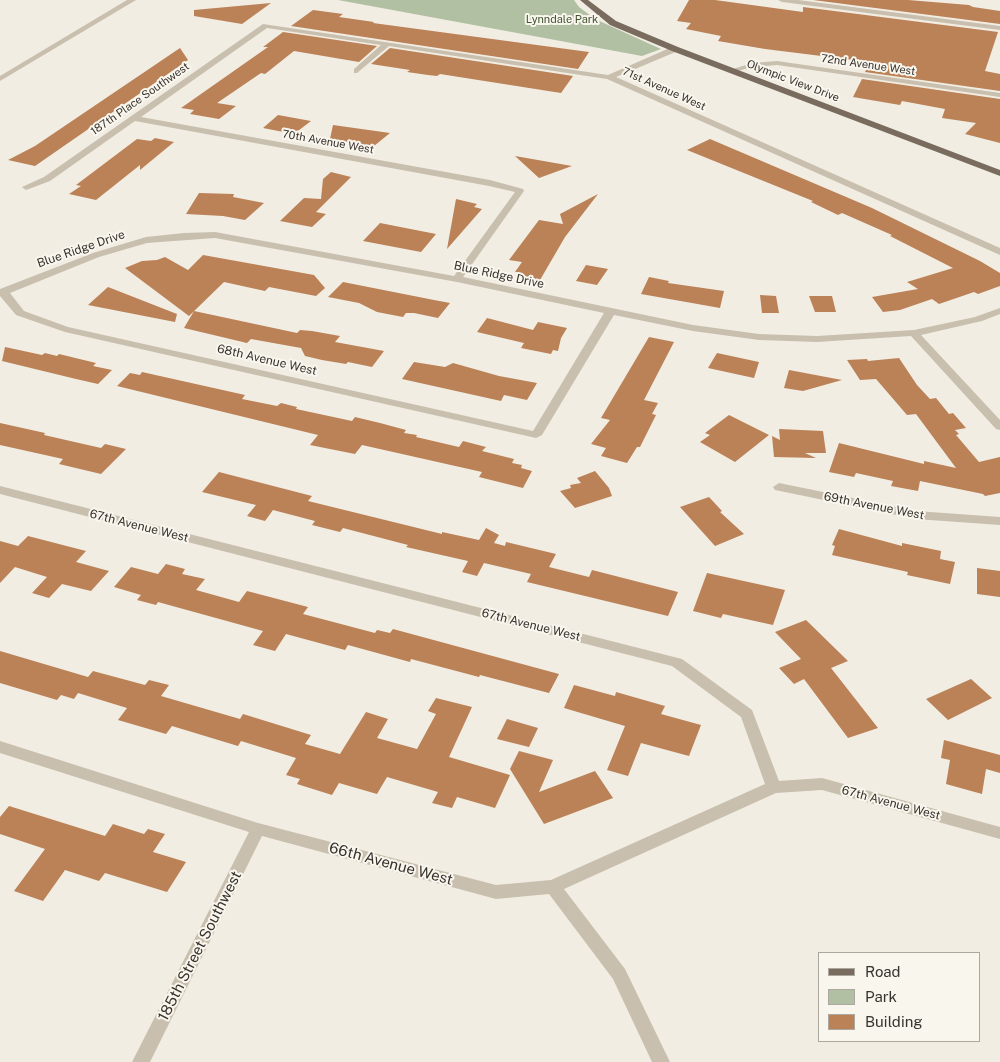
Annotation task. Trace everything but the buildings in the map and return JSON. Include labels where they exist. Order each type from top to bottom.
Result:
[{"type":"main road","name":"Olympic View Drive","points":[[584,0],[613,22],[675,50],[734,70],[1000,173]]},
{"type":"street","points":[[0,80],[132,0]]},
{"type":"street","points":[[782,0],[1000,28]]},
{"type":"street","name":"71st Avenue West","points":[[266,26],[609,77],[1000,252]]},
{"type":"street","name":"187th Place Southwest","points":[[26,187],[47,179],[266,26]]},
{"type":"street","points":[[357,71],[387,44]]},
{"type":"street","points":[[609,77],[675,50]]},
{"type":"street","name":"72nd Avenue West","points":[[734,70],[752,65],[777,63],[1000,95]]},
{"type":"street","name":"70th Avenue West","points":[[132,118],[490,182],[520,191],[457,279]]},
{"type":"street","name":"Blue Ridge Drive","points":[[2,292],[96,255],[146,240],[215,235],[457,279],[693,328],[759,338],[817,339],[914,333],[978,319],[1000,311]]},
{"type":"street","name":"68th Avenue West","points":[[2,292],[20,312],[65,329],[536,434],[610,312]]},
{"type":"street","points":[[914,333],[1000,427]]},
{"type":"street","name":"69th Avenue West","points":[[780,487],[916,515],[1000,521]]},
{"type":"street","name":"67th Avenue West","points":[[0,490],[676,662],[747,714],[774,787],[822,784],[1000,833]]},
{"type":"street","name":"66th Avenue West","points":[[0,748],[258,829],[496,892],[553,888],[774,787]]},
{"type":"street","name":"185th Street Southwest","points":[[141,1062],[258,829]]},
{"type":"street","points":[[553,888],[619,974],[661,1062]]},
{"type":"green space","name":"Lynndale Park","points":[[338,0],[574,0],[579,7],[595,19],[661,49],[642,56]]}]
